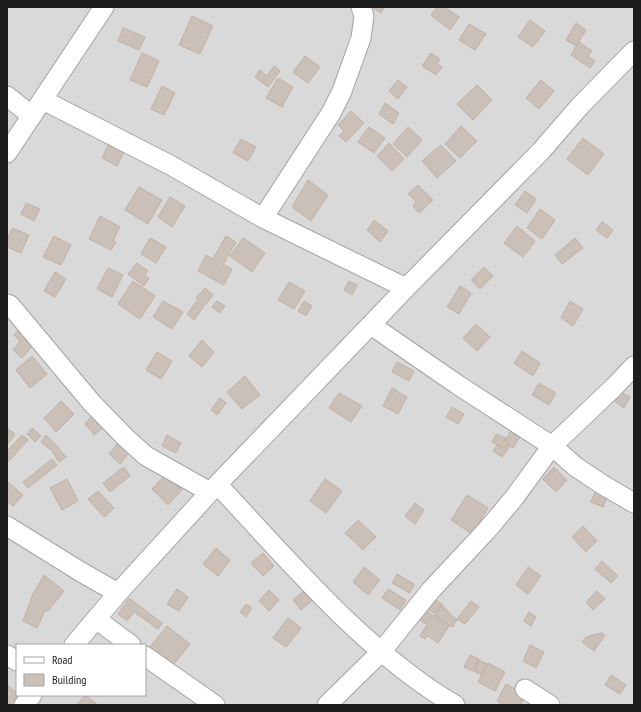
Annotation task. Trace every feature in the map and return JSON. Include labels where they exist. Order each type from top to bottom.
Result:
[{"type":"street","points":[[7,153],[44,100],[104,7]]},
{"type":"street","points":[[263,218],[330,113],[342,91],[361,38],[364,16],[361,7]]},
{"type":"street","points":[[62,644],[79,640],[118,593],[214,488],[406,288],[541,151],[580,106],[634,51]]},
{"type":"street","points":[[7,96],[32,116]]},
{"type":"street","points":[[44,100],[172,166],[263,218],[406,288]]},
{"type":"street","points":[[7,304],[24,321],[91,402],[146,456],[214,488],[381,652],[438,695],[455,705]]},
{"type":"street","points":[[371,325],[458,385],[552,446],[576,467],[634,503]]},
{"type":"street","points":[[328,705],[381,652],[431,590],[487,530],[514,498],[552,446],[634,366]]},
{"type":"street","points":[[7,526],[118,593]]},
{"type":"street","points":[[96,619],[130,644]]},
{"type":"street","points":[[7,655],[16,660]]},
{"type":"street","points":[[146,657],[215,705]]},
{"type":"street","points":[[525,689],[550,705]]},
{"type":"street","points":[[24,705],[31,696]]},
{"type":"shaded area","points":[[7,7],[634,7],[634,705],[7,705]]},
{"type":"building","points":[[372,7],[384,7],[381,13]]},
{"type":"building","points":[[437,7],[445,7],[459,17],[450,30],[431,15]]},
{"type":"building","points":[[192,16],[213,26],[200,54],[179,45]]},
{"type":"building","points":[[530,20],[545,31],[533,47],[518,37]]},
{"type":"building","points":[[576,23],[586,30],[576,46],[566,40]]},
{"type":"building","points":[[469,24],[486,34],[475,50],[459,40]]},
{"type":"building","points":[[123,28],[145,37],[139,50],[118,41]]},
{"type":"building","points":[[579,42],[592,51],[588,56],[595,61],[590,68],[571,55]]},
{"type":"building","points":[[142,53],[159,61],[147,87],[130,80]]},
{"type":"building","points":[[431,53],[440,59],[437,64],[442,67],[436,75],[422,66]]},
{"type":"building","points":[[305,56],[320,67],[308,83],[293,72]]},
{"type":"building","points":[[274,66],[280,71],[268,87],[255,77],[260,70],[267,76]]},
{"type":"building","points":[[278,78],[293,87],[282,107],[266,98]]},
{"type":"building","points":[[398,80],[407,87],[398,99],[389,91]]},
{"type":"building","points":[[541,80],[554,91],[539,109],[526,98]]},
{"type":"building","points":[[477,85],[492,100],[473,120],[457,104]]},
{"type":"building","points":[[162,86],[175,93],[164,115],[151,109]]},
{"type":"building","points":[[385,103],[399,113],[393,124],[379,114]]},
{"type":"building","points":[[351,111],[364,123],[346,142],[339,136],[344,131],[338,125]]},
{"type":"building","points":[[461,126],[477,141],[460,158],[445,144]]},
{"type":"building","points":[[369,127],[385,138],[374,153],[358,142]]},
{"type":"building","points":[[408,127],[422,140],[407,157],[393,144]]},
{"type":"building","points":[[583,138],[604,154],[588,175],[567,159]]},
{"type":"building","points":[[111,139],[127,146],[117,166],[102,158]]},
{"type":"building","points":[[241,139],[256,147],[248,161],[233,153]]},
{"type":"building","points":[[389,143],[404,159],[392,171],[377,156]]},
{"type":"building","points":[[441,145],[456,161],[437,178],[422,161]]},
{"type":"building","points":[[308,180],[328,195],[311,221],[292,207]]},
{"type":"building","points":[[418,185],[433,200],[419,213],[413,206],[416,202],[408,194]]},
{"type":"building","points":[[139,187],[162,200],[148,224],[125,210]]},
{"type":"building","points":[[525,191],[536,199],[527,213],[515,205]]},
{"type":"building","points":[[170,197],[185,206],[172,227],[158,217]]},
{"type":"building","points":[[26,203],[40,209],[34,221],[21,214]]},
{"type":"building","points":[[540,209],[555,220],[542,239],[527,228]]},
{"type":"building","points":[[100,216],[120,227],[113,241],[116,242],[111,250],[89,239]]},
{"type":"building","points":[[374,220],[388,231],[380,242],[367,230]]},
{"type":"building","points":[[602,222],[613,230],[607,238],[596,230]]},
{"type":"building","points":[[517,226],[535,241],[523,257],[504,243]]},
{"type":"building","points":[[12,228],[29,235],[21,253],[7,247],[7,240]]},
{"type":"building","points":[[54,236],[71,245],[61,265],[43,257]]},
{"type":"building","points":[[226,236],[236,242],[224,263],[214,257]]},
{"type":"building","points":[[150,238],[166,247],[156,263],[141,254]]},
{"type":"building","points":[[243,238],[265,253],[252,272],[230,256]]},
{"type":"building","points":[[575,238],[583,248],[562,264],[555,255]]},
{"type":"building","points":[[206,255],[232,269],[224,285],[198,271]]},
{"type":"building","points":[[137,263],[148,271],[144,276],[149,278],[144,286],[128,274]]},
{"type":"building","points":[[484,267],[493,276],[480,289],[471,280]]},
{"type":"building","points":[[108,268],[123,275],[112,297],[97,289]]},
{"type":"building","points":[[55,272],[66,279],[55,297],[44,291]]},
{"type":"building","points":[[133,281],[155,296],[140,319],[118,304]]},
{"type":"building","points":[[349,281],[357,285],[352,295],[344,290]]},
{"type":"building","points":[[289,282],[305,291],[294,309],[278,300]]},
{"type":"building","points":[[460,286],[471,293],[459,314],[447,307]]},
{"type":"building","points":[[205,288],[213,295],[205,305],[196,298]]},
{"type":"building","points":[[163,301],[183,312],[172,329],[153,317]]},
{"type":"building","points":[[197,301],[204,306],[194,320],[187,314]]},
{"type":"building","points":[[217,301],[225,306],[220,313],[212,307]]},
{"type":"building","points":[[304,301],[312,306],[306,316],[298,311]]},
{"type":"building","points":[[570,301],[583,309],[573,326],[561,318]]},
{"type":"building","points":[[476,324],[490,337],[477,351],[463,338]]},
{"type":"building","points":[[21,327],[37,340],[22,358],[13,350],[20,341],[14,335]]},
{"type":"building","points":[[202,340],[214,352],[202,367],[189,356]]},
{"type":"building","points":[[522,351],[540,363],[533,376],[514,363]]},
{"type":"building","points":[[157,352],[172,361],[161,379],[146,370]]},
{"type":"building","points":[[32,356],[47,374],[30,388],[16,370]]},
{"type":"building","points":[[397,362],[414,371],[409,381],[392,372]]},
{"type":"building","points":[[245,376],[260,395],[242,409],[227,392]]},
{"type":"building","points":[[539,383],[556,393],[549,405],[532,395]]},
{"type":"building","points":[[392,388],[407,397],[398,414],[383,406]]},
{"type":"building","points":[[621,392],[630,397],[624,408],[615,402]]},
{"type":"building","points":[[339,393],[362,406],[351,422],[329,408]]},
{"type":"building","points":[[220,398],[226,403],[217,415],[211,410]]},
{"type":"building","points":[[61,401],[74,414],[56,432],[44,418]]},
{"type":"building","points":[[452,407],[464,414],[458,424],[446,417]]},
{"type":"building","points":[[94,413],[106,425],[94,435],[85,424]]},
{"type":"building","points":[[513,426],[523,432],[513,448],[505,442]]},
{"type":"building","points":[[7,428],[15,434],[9,443],[7,441]]},
{"type":"building","points":[[32,428],[41,436],[35,442],[27,434]]},
{"type":"building","points":[[496,434],[506,438],[502,447],[492,442]]},
{"type":"building","points":[[22,435],[28,440],[7,463],[7,451]]},
{"type":"building","points":[[46,435],[66,457],[59,462],[52,451],[41,442]]},
{"type":"building","points":[[167,435],[181,443],[176,453],[162,446]]},
{"type":"building","points":[[122,438],[133,448],[120,464],[109,454]]},
{"type":"building","points":[[506,443],[510,446],[502,457],[493,451],[497,445],[503,448]]},
{"type":"building","points":[[52,459],[57,465],[28,488],[23,482]]},
{"type":"building","points":[[124,467],[130,476],[110,492],[103,483]]},
{"type":"building","points":[[554,467],[567,480],[556,492],[543,479]]},
{"type":"building","points":[[166,474],[182,490],[168,505],[152,489]]},
{"type":"building","points":[[67,479],[78,501],[62,510],[50,488]]},
{"type":"building","points":[[325,479],[342,491],[326,513],[310,501]]},
{"type":"building","points":[[7,481],[23,495],[13,506],[7,501]]},
{"type":"building","points":[[596,489],[608,495],[603,507],[591,502]]},
{"type":"building","points":[[98,491],[114,508],[104,517],[88,499]]},
{"type":"building","points":[[467,495],[488,508],[472,534],[451,520]]},
{"type":"building","points":[[415,503],[424,510],[415,524],[405,516]]},
{"type":"building","points":[[358,520],[376,537],[363,550],[345,533]]},
{"type":"building","points":[[583,526],[597,541],[586,552],[572,537]]},
{"type":"building","points":[[216,548],[230,560],[218,576],[203,564]]},
{"type":"building","points":[[263,553],[274,566],[263,576],[251,563]]},
{"type":"building","points":[[602,561],[618,576],[611,583],[595,569]]},
{"type":"building","points":[[364,567],[380,580],[368,595],[353,582]]},
{"type":"building","points":[[528,567],[541,576],[528,594],[516,585]]},
{"type":"building","points":[[397,574],[414,584],[410,593],[392,583]]},
{"type":"building","points":[[44,575],[64,591],[48,611],[45,611],[37,628],[23,621],[33,594]]},
{"type":"building","points":[[307,588],[315,598],[301,610],[293,600]]},
{"type":"building","points":[[177,589],[188,597],[179,611],[167,604]]},
{"type":"building","points":[[388,589],[406,600],[400,610],[382,598]]},
{"type":"building","points":[[269,590],[279,600],[269,611],[259,601]]},
{"type":"building","points":[[597,591],[605,599],[593,610],[586,602]]},
{"type":"building","points":[[427,595],[442,604],[435,614],[422,605]]},
{"type":"building","points":[[129,598],[162,623],[158,629],[134,612],[127,621],[118,614]]},
{"type":"building","points":[[471,601],[479,607],[465,624],[457,619]]},
{"type":"building","points":[[246,604],[252,608],[246,617],[240,612]]},
{"type":"building","points":[[442,605],[457,620],[452,627],[435,615]]},
{"type":"building","points":[[423,608],[432,615],[425,624],[416,617]]},
{"type":"building","points":[[529,612],[536,617],[531,626],[524,621]]},
{"type":"building","points":[[433,615],[449,626],[438,643],[428,636],[425,639],[420,636]]},
{"type":"building","points":[[288,618],[301,628],[286,647],[273,638]]},
{"type":"building","points":[[167,626],[190,644],[174,664],[167,659],[163,664],[155,658],[158,653],[150,647]]},
{"type":"building","points":[[601,633],[605,635],[594,651],[582,642],[586,637]]},
{"type":"building","points":[[530,645],[544,652],[536,668],[523,661]]},
{"type":"building","points":[[470,655],[479,659],[473,671],[464,667]]},
{"type":"building","points":[[479,660],[487,664],[482,675],[474,671]]},
{"type":"building","points":[[488,663],[505,672],[495,691],[478,682]]},
{"type":"building","points":[[611,675],[626,685],[620,694],[605,685]]},
{"type":"building","points":[[506,684],[526,695],[520,705],[503,705],[497,701]]},
{"type":"building","points":[[7,685],[16,692],[16,696],[18,696],[10,705],[7,705]]},
{"type":"building","points":[[84,696],[86,696],[98,705],[77,705]]}]
